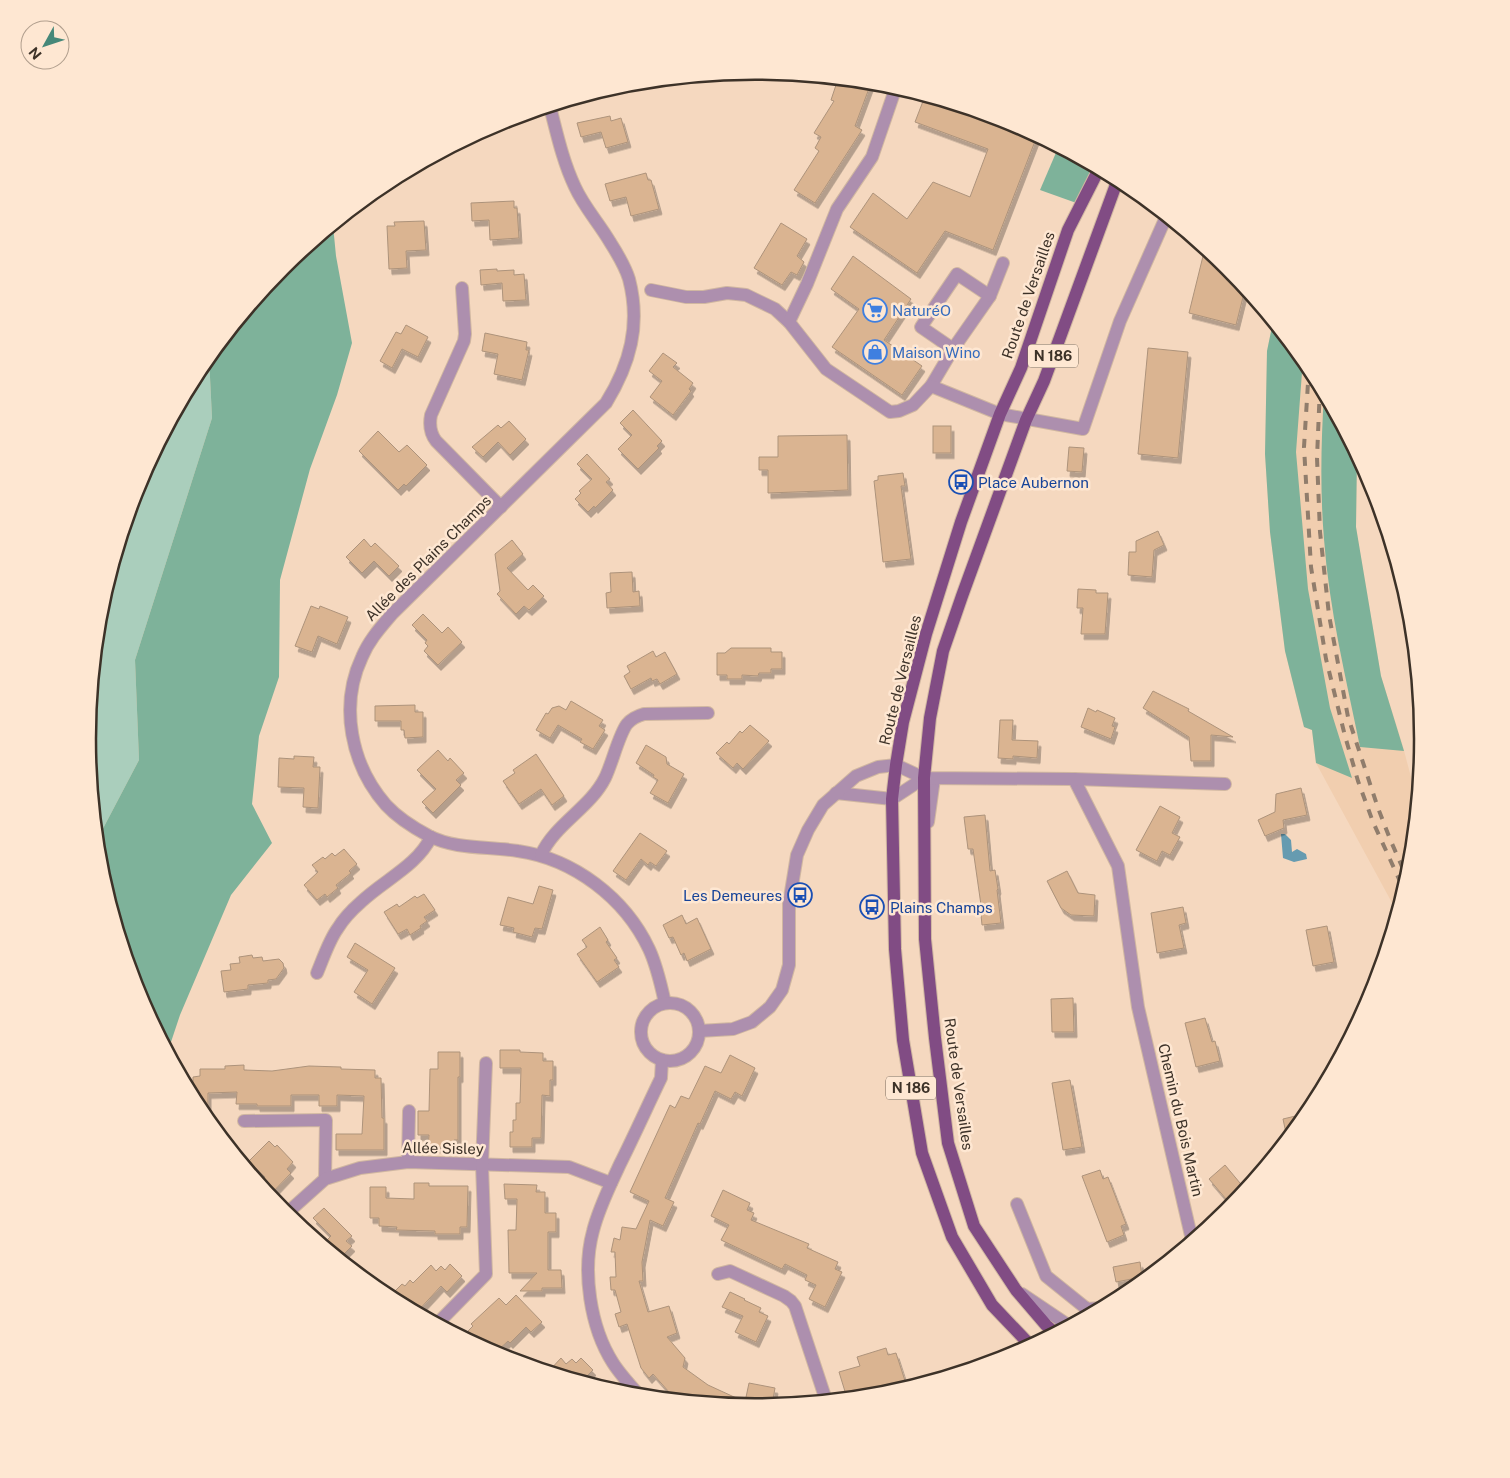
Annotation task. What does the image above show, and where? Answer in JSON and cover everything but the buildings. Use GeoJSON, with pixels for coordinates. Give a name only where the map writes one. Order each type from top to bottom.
{"type":"FeatureCollection","features":[{"type":"Feature","properties":{"kind":"main road","name":"Route de Versailles"},"geometry":{"type":"LineString","coordinates":[[1025,1340],[992,1305],[952,1237],[922,1153],[904,1040],[896,958],[892,798],[903,722],[926,634],[962,522],[1000,414],[1021,368],[1068,230],[1096,175]]}},
{"type":"Feature","properties":{"kind":"main road","name":"Route de Versailles"},"geometry":{"type":"LineString","coordinates":[[1050,1328],[1016,1290],[974,1226],[948,1143],[925,939],[924,844],[929,778],[930,718],[943,651],[962,596],[1026,420],[1044,381],[1115,187]]}},
{"type":"Feature","properties":{"kind":"street"},"geometry":{"type":"LineString","coordinates":[[789,322],[807,284],[837,209],[872,157],[893,95]]}},
{"type":"Feature","properties":{"kind":"street","name":"Allée des Plains Champs"},"geometry":{"type":"LineString","coordinates":[[551,112],[566,166],[575,188],[609,240],[629,279],[634,320],[631,347],[625,368],[606,403],[392,614],[375,634],[362,657],[353,682],[350,709],[352,735],[359,761],[371,785],[387,806],[408,823],[431,837],[469,847],[518,850],[541,855],[571,868],[596,883],[617,902],[635,924],[649,949],[659,975],[665,1003]]}},
{"type":"Feature","properties":{"kind":"street"},"geometry":{"type":"LineString","coordinates":[[931,386],[1000,414],[1083,429],[1120,321],[1164,222]]}},
{"type":"Feature","properties":{"kind":"street"},"geometry":{"type":"LineString","coordinates":[[651,290],[686,297],[704,298],[727,293],[746,295],[775,309],[789,322],[826,369],[890,412],[900,411],[912,405],[931,386],[953,349],[990,296],[1003,263]]}},
{"type":"Feature","properties":{"kind":"street"},"geometry":{"type":"LineString","coordinates":[[953,349],[920,327],[957,274],[990,296]]}},
{"type":"Feature","properties":{"kind":"street"},"geometry":{"type":"LineString","coordinates":[[462,288],[464,341],[431,415],[431,433],[436,441],[501,507]]}},
{"type":"Feature","properties":{"kind":"street"},"geometry":{"type":"LineString","coordinates":[[541,855],[556,834],[589,801],[605,778],[626,725],[634,717],[644,714],[708,713]]}},
{"type":"Feature","properties":{"kind":"street"},"geometry":{"type":"LineString","coordinates":[[699,1031],[733,1029],[752,1022],[770,1007],[782,990],[789,965],[789,904],[797,855],[808,830],[823,804],[856,776],[878,767],[896,765],[929,778],[1074,779],[1225,784]]}},
{"type":"Feature","properties":{"kind":"street"},"geometry":{"type":"LineString","coordinates":[[836,793],[892,798],[929,778]]}},
{"type":"Feature","properties":{"kind":"street","name":"Chemin du Bois Martin"},"geometry":{"type":"LineString","coordinates":[[1074,779],[1118,866],[1138,1007],[1191,1234]]}},
{"type":"Feature","properties":{"kind":"street"},"geometry":{"type":"LineString","coordinates":[[317,973],[337,929],[350,912],[381,884],[408,865],[427,845],[431,837]]}},
{"type":"Feature","properties":{"kind":"street"},"geometry":{"type":"LineString","coordinates":[[665,1003],[673,1003],[688,1009],[694,1015],[699,1031],[698,1040],[688,1055],[671,1061],[655,1057],[644,1046],[641,1025],[652,1008],[665,1003]]}},
{"type":"Feature","properties":{"kind":"street"},"geometry":{"type":"LineString","coordinates":[[622,1384],[600,1337],[592,1312],[588,1286],[588,1259],[592,1232],[600,1207],[661,1078],[662,1060]]}},
{"type":"Feature","properties":{"kind":"street"},"geometry":{"type":"LineString","coordinates":[[442,1319],[486,1274],[482,1165],[486,1063]]}},
{"type":"Feature","properties":{"kind":"street"},"geometry":{"type":"LineString","coordinates":[[408,1162],[409,1111]]}},
{"type":"Feature","properties":{"kind":"street"},"geometry":{"type":"LineString","coordinates":[[244,1121],[326,1120],[325,1179]]}},
{"type":"Feature","properties":{"kind":"street","name":"Allée Sisley"},"geometry":{"type":"LineString","coordinates":[[292,1208],[325,1179],[360,1168],[408,1162],[569,1167],[611,1183]]}},
{"type":"Feature","properties":{"kind":"street"},"geometry":{"type":"LineString","coordinates":[[1017,1204],[1046,1276],[1087,1308]]}},
{"type":"Feature","properties":{"kind":"street"},"geometry":{"type":"LineString","coordinates":[[718,1274],[730,1271],[791,1301],[795,1306],[824,1394]]}},
{"type":"Feature","properties":{"kind":"street","name":"Route de Versailles"},"geometry":{"type":"LineString","coordinates":[[1016,1290],[1063,1321]]}},
{"type":"Feature","properties":{"kind":"shaded area"},"geometry":{"type":"Polygon","coordinates":[[[1271,330],[1303,373],[1326,410],[1357,471],[1356,527],[1381,676],[1413,784],[1408,825],[1393,905],[1316,763],[1312,730],[1304,727],[1285,651],[1270,532],[1265,454],[1267,351],[1271,330]]]}},
{"type":"Feature","properties":{"kind":"green space"},"geometry":{"type":"Polygon","coordinates":[[[1056,153],[1093,173],[1082,205],[1040,190],[1056,153]]]}},
{"type":"Feature","properties":{"kind":"green space"},"geometry":{"type":"Polygon","coordinates":[[[334,233],[336,256],[352,343],[337,395],[310,469],[280,580],[279,677],[259,736],[252,804],[272,843],[231,895],[180,1015],[171,1043],[146,991],[131,951],[118,910],[103,829],[139,760],[135,660],[212,418],[210,369],[260,304],[289,273],[334,233]]]}},
{"type":"Feature","properties":{"kind":"green space"},"geometry":{"type":"Polygon","coordinates":[[[1271,330],[1302,372],[1296,452],[1308,589],[1330,708],[1352,778],[1316,763],[1312,730],[1304,727],[1285,651],[1270,532],[1265,454],[1267,351],[1271,330]]]}},
{"type":"Feature","properties":{"kind":"green space"},"geometry":{"type":"Polygon","coordinates":[[[210,369],[212,418],[135,660],[139,760],[103,829],[97,782],[97,696],[109,610],[118,568],[146,487],[184,409],[210,369]]]}},
{"type":"Feature","properties":{"kind":"green space"},"geometry":{"type":"Polygon","coordinates":[[[1324,406],[1357,471],[1356,527],[1381,676],[1404,751],[1360,747],[1339,643],[1326,565],[1321,485],[1324,406]]]}},
{"type":"Feature","properties":{"kind":"water"},"geometry":{"type":"Polygon","coordinates":[[[1281,834],[1285,834],[1291,840],[1292,852],[1297,849],[1306,854],[1307,859],[1294,862],[1283,858],[1281,834]]]}},
{"type":"Feature","properties":{"kind":"railway"},"geometry":{"type":"LineString","coordinates":[[1308,381],[1304,447],[1311,567],[1326,659],[1358,781],[1373,822],[1399,878]]}},
{"type":"Feature","properties":{"kind":"railway"},"geometry":{"type":"LineString","coordinates":[[1319,399],[1317,458],[1320,532],[1329,615],[1348,717],[1378,808],[1401,865]]}},
{"type":"Feature","properties":{"kind":"place","name":"NaturéO"},"geometry":{"type":"Point","coordinates":[875,310]}},
{"type":"Feature","properties":{"kind":"place","name":"Maison Wino"},"geometry":{"type":"Point","coordinates":[875,352]}},
{"type":"Feature","properties":{"kind":"place","name":"Place Aubernon"},"geometry":{"type":"Point","coordinates":[961,482]}},
{"type":"Feature","properties":{"kind":"place","name":"Les Demeures"},"geometry":{"type":"Point","coordinates":[800,895]}},
{"type":"Feature","properties":{"kind":"place","name":"Plains Champs"},"geometry":{"type":"Point","coordinates":[872,907]}}]}
